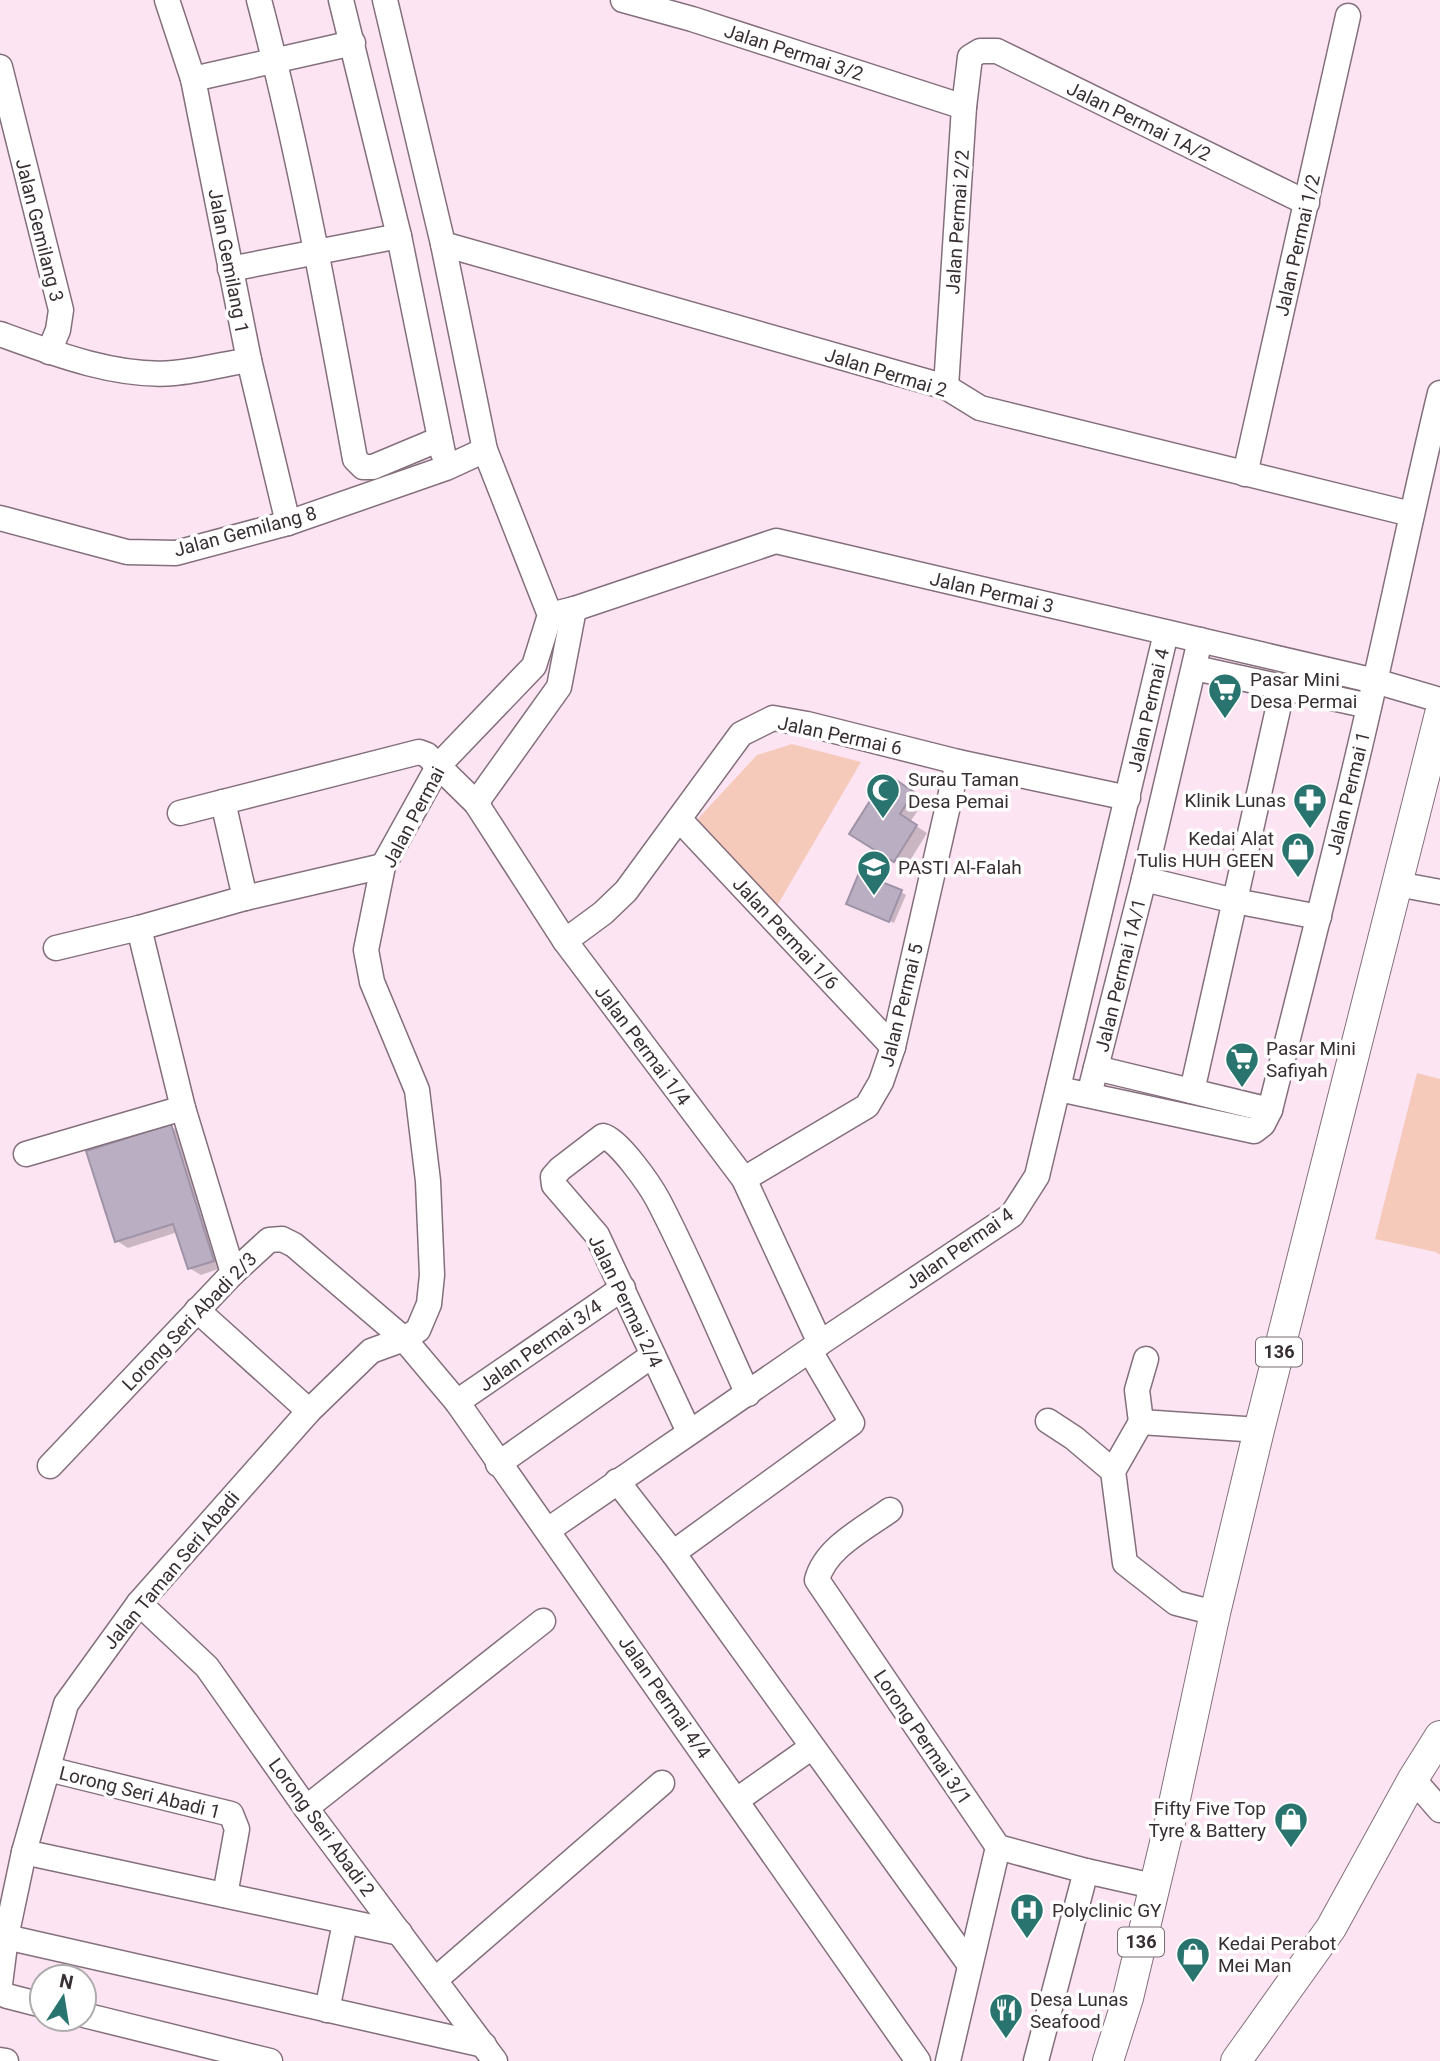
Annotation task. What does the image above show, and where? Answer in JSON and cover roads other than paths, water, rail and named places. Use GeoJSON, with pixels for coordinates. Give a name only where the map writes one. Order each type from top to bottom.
{"type":"FeatureCollection","features":[{"type":"Feature","properties":{"kind":"main road","name":"136"},"geometry":{"type":"LineString","coordinates":[[1108,2061],[1128,1998],[1170,1822],[1214,1614],[1259,1430],[1438,727]]}},
{"type":"Feature","properties":{"kind":"main road"},"geometry":{"type":"LineString","coordinates":[[1236,2061],[1331,1928],[1413,1779],[1440,1736]]}},
{"type":"Feature","properties":{"kind":"street","name":"Jalan Gemilang 1"},"geometry":{"type":"LineString","coordinates":[[167,0],[193,79],[248,360],[288,523]]}},
{"type":"Feature","properties":{"kind":"street"},"geometry":{"type":"LineString","coordinates":[[259,0],[317,251],[355,459],[363,467],[373,467],[440,439]]}},
{"type":"Feature","properties":{"kind":"street"},"geometry":{"type":"LineString","coordinates":[[341,0],[399,236],[446,468]]}},
{"type":"Feature","properties":{"kind":"street"},"geometry":{"type":"LineString","coordinates":[[385,0],[443,244],[485,450],[550,615]]}},
{"type":"Feature","properties":{"kind":"street","name":"Jalan Permai 3/2"},"geometry":{"type":"LineString","coordinates":[[623,0],[692,19],[964,107]]}},
{"type":"Feature","properties":{"kind":"street","name":"Jalan Permai 1/2"},"geometry":{"type":"LineString","coordinates":[[1245,474],[1348,16]]}},
{"type":"Feature","properties":{"kind":"street"},"geometry":{"type":"LineString","coordinates":[[193,79],[353,43]]}},
{"type":"Feature","properties":{"kind":"street","name":"Jalan Permai 1A/2"},"geometry":{"type":"LineString","coordinates":[[970,57],[980,51],[997,51],[1307,204]]}},
{"type":"Feature","properties":{"kind":"street","name":"Jalan Permai 2/2"},"geometry":{"type":"LineString","coordinates":[[946,387],[964,107],[970,57]]}},
{"type":"Feature","properties":{"kind":"street","name":"Jalan Gemilang 3"},"geometry":{"type":"LineString","coordinates":[[0,67],[8,136],[61,310],[58,330],[49,352]]}},
{"type":"Feature","properties":{"kind":"street"},"geometry":{"type":"LineString","coordinates":[[230,269],[399,236]]}},
{"type":"Feature","properties":{"kind":"street","name":"Jalan Permai 2"},"geometry":{"type":"LineString","coordinates":[[443,244],[946,387],[961,399],[980,408],[1411,514]]}},
{"type":"Feature","properties":{"kind":"street"},"geometry":{"type":"LineString","coordinates":[[0,334],[49,352],[116,370],[172,373],[248,360]]}},
{"type":"Feature","properties":{"kind":"street","name":"Jalan Permai 1"},"geometry":{"type":"LineString","coordinates":[[1270,1110],[1370,706],[1440,393]]}},
{"type":"Feature","properties":{"kind":"street","name":"Jalan Gemilang 8"},"geometry":{"type":"LineString","coordinates":[[0,519],[127,552],[176,553],[288,523],[446,468],[485,450]]}},
{"type":"Feature","properties":{"kind":"street","name":"Jalan Permai 3"},"geometry":{"type":"LineString","coordinates":[[550,615],[776,541],[1375,681],[1440,699]]}},
{"type":"Feature","properties":{"kind":"street"},"geometry":{"type":"LineString","coordinates":[[476,803],[559,687],[574,609]]}},
{"type":"Feature","properties":{"kind":"street","name":"Jalan Permai"},"geometry":{"type":"LineString","coordinates":[[404,1339],[418,1330],[429,1304],[432,1275],[428,1181],[417,1090],[372,982],[366,950],[383,866],[439,765],[534,666],[550,615]]}},
{"type":"Feature","properties":{"kind":"street","name":"Jalan Permai 4"},"geometry":{"type":"LineString","coordinates":[[548,1531],[617,1481],[1012,1215],[1037,1176],[1166,633]]}},
{"type":"Feature","properties":{"kind":"street","name":"Jalan Permai 1A/1"},"geometry":{"type":"LineString","coordinates":[[1200,640],[1096,1068],[1270,1110]]}},
{"type":"Feature","properties":{"kind":"street"},"geometry":{"type":"LineString","coordinates":[[1195,668],[1370,706]]}},
{"type":"Feature","properties":{"kind":"street"},"geometry":{"type":"LineString","coordinates":[[1192,1091],[1283,687]]}},
{"type":"Feature","properties":{"kind":"street","name":"Jalan Permai 6"},"geometry":{"type":"LineString","coordinates":[[565,941],[603,913],[626,891],[741,734],[773,718],[958,762],[1128,798]]}},
{"type":"Feature","properties":{"kind":"street"},"geometry":{"type":"LineString","coordinates":[[180,813],[419,752],[439,765]]}},
{"type":"Feature","properties":{"kind":"street","name":"Jalan Permai 5"},"geometry":{"type":"LineString","coordinates":[[744,1179],[867,1105],[881,1082],[893,1047],[958,762]]}},
{"type":"Feature","properties":{"kind":"street","name":"Jalan Permai 1/4"},"geometry":{"type":"LineString","coordinates":[[439,765],[476,803],[565,941],[744,1179],[815,1347],[852,1423],[673,1553]]}},
{"type":"Feature","properties":{"kind":"street"},"geometry":{"type":"LineString","coordinates":[[223,802],[245,898]]}},
{"type":"Feature","properties":{"kind":"street","name":"Jalan Permai 1/6"},"geometry":{"type":"LineString","coordinates":[[679,819],[893,1047]]}},
{"type":"Feature","properties":{"kind":"street"},"geometry":{"type":"LineString","coordinates":[[56,948],[245,898],[383,866]]}},
{"type":"Feature","properties":{"kind":"street"},"geometry":{"type":"LineString","coordinates":[[1144,879],[1235,901],[1319,916]]}},
{"type":"Feature","properties":{"kind":"street"},"geometry":{"type":"LineString","coordinates":[[1397,884],[1440,892]]}},
{"type":"Feature","properties":{"kind":"street"},"geometry":{"type":"LineString","coordinates":[[139,928],[183,1108],[233,1273]]}},
{"type":"Feature","properties":{"kind":"street"},"geometry":{"type":"LineString","coordinates":[[1089,1095],[1096,1068]]}},
{"type":"Feature","properties":{"kind":"street"},"geometry":{"type":"LineString","coordinates":[[1059,1089],[1254,1131],[1263,1124],[1270,1110]]}},
{"type":"Feature","properties":{"kind":"street"},"geometry":{"type":"LineString","coordinates":[[26,1154],[183,1108]]}},
{"type":"Feature","properties":{"kind":"street","name":"Jalan Permai 2/4"},"geometry":{"type":"LineString","coordinates":[[690,1432],[597,1235],[554,1185],[553,1177],[560,1169],[603,1136],[619,1146],[656,1197],[748,1394]]}},
{"type":"Feature","properties":{"kind":"street","name":"Lorong Seri Abadi 2/3"},"geometry":{"type":"LineString","coordinates":[[50,1466],[197,1310],[269,1240],[282,1240],[294,1245],[404,1339]]}},
{"type":"Feature","properties":{"kind":"street","name":"Jalan Permai 3/4"},"geometry":{"type":"LineString","coordinates":[[457,1402],[622,1288]]}},
{"type":"Feature","properties":{"kind":"street"},"geometry":{"type":"LineString","coordinates":[[197,1310],[309,1411]]}},
{"type":"Feature","properties":{"kind":"street","name":"Jalan Permai 4/4"},"geometry":{"type":"LineString","coordinates":[[404,1339],[457,1402],[918,2061]]}},
{"type":"Feature","properties":{"kind":"street","name":"Jalan Taman Seri Abadi"},"geometry":{"type":"LineString","coordinates":[[0,1984],[6,1937],[24,1852],[66,1704],[79,1683],[139,1603],[309,1411],[371,1351],[404,1339]]}},
{"type":"Feature","properties":{"kind":"street"},"geometry":{"type":"LineString","coordinates":[[499,1464],[653,1356]]}},
{"type":"Feature","properties":{"kind":"street"},"geometry":{"type":"LineString","coordinates":[[1146,1359],[1137,1390],[1140,1422],[1113,1471],[1125,1563],[1176,1603],[1214,1614]]}},
{"type":"Feature","properties":{"kind":"street"},"geometry":{"type":"LineString","coordinates":[[1048,1421],[1074,1438],[1113,1471]]}},
{"type":"Feature","properties":{"kind":"street"},"geometry":{"type":"LineString","coordinates":[[1140,1422],[1259,1430]]}},
{"type":"Feature","properties":{"kind":"street"},"geometry":{"type":"LineString","coordinates":[[617,1481],[673,1553],[970,1965]]}},
{"type":"Feature","properties":{"kind":"street","name":"Lorong Permai 3/1"},"geometry":{"type":"LineString","coordinates":[[890,1510],[831,1554],[821,1566],[817,1580],[998,1847]]}},
{"type":"Feature","properties":{"kind":"street","name":"Lorong Seri Abadi 2"},"geometry":{"type":"LineString","coordinates":[[139,1603],[206,1667],[306,1808],[489,2053]]}},
{"type":"Feature","properties":{"kind":"street"},"geometry":{"type":"LineString","coordinates":[[306,1808],[543,1621]]}},
{"type":"Feature","properties":{"kind":"street"},"geometry":{"type":"LineString","coordinates":[[737,1800],[812,1747]]}},
{"type":"Feature","properties":{"kind":"street","name":"Lorong Seri Abadi 1"},"geometry":{"type":"LineString","coordinates":[[48,1769],[231,1814],[237,1829],[225,1895]]}},
{"type":"Feature","properties":{"kind":"street"},"geometry":{"type":"LineString","coordinates":[[1413,1779],[1440,1810]]}},
{"type":"Feature","properties":{"kind":"street"},"geometry":{"type":"LineString","coordinates":[[435,1980],[662,1783]]}},
{"type":"Feature","properties":{"kind":"street"},"geometry":{"type":"LineString","coordinates":[[948,2061],[998,1847],[1153,1886]]}},
{"type":"Feature","properties":{"kind":"street"},"geometry":{"type":"LineString","coordinates":[[24,1852],[400,1933]]}},
{"type":"Feature","properties":{"kind":"street"},"geometry":{"type":"LineString","coordinates":[[1036,2061],[1086,1871]]}},
{"type":"Feature","properties":{"kind":"street"},"geometry":{"type":"LineString","coordinates":[[327,2010],[345,1923]]}},
{"type":"Feature","properties":{"kind":"street"},"geometry":{"type":"LineString","coordinates":[[6,1937],[327,2010],[489,2053]]}},
{"type":"Feature","properties":{"kind":"street"},"geometry":{"type":"LineString","coordinates":[[0,1990],[6,1996],[28,2002]]}},
{"type":"Feature","properties":{"kind":"street"},"geometry":{"type":"LineString","coordinates":[[98,2018],[270,2061]]}},
{"type":"Feature","properties":{"kind":"street"},"geometry":{"type":"LineString","coordinates":[[0,2060],[6,2061]]}},
{"type":"Feature","properties":{"kind":"place","name":"Pasar Mini Desa Permai"},"geometry":{"type":"Point","coordinates":[1225,720]}},
{"type":"Feature","properties":{"kind":"place","name":"Surau Taman Desa Pemai"},"geometry":{"type":"Point","coordinates":[883,820]}},
{"type":"Feature","properties":{"kind":"place","name":"Klinik Lunas"},"geometry":{"type":"Point","coordinates":[1310,830]}},
{"type":"Feature","properties":{"kind":"place","name":"Kedai Alat Tulis HUH GEEN"},"geometry":{"type":"Point","coordinates":[1298,879]}},
{"type":"Feature","properties":{"kind":"place","name":"PASTI Al-Falah"},"geometry":{"type":"Point","coordinates":[874,897]}},
{"type":"Feature","properties":{"kind":"place","name":"Pasar Mini Safiyah"},"geometry":{"type":"Point","coordinates":[1242,1089]}},
{"type":"Feature","properties":{"kind":"place","name":"Fifty Five Top Tyre & Battery"},"geometry":{"type":"Point","coordinates":[1291,1849]}},
{"type":"Feature","properties":{"kind":"place","name":"Polyclinic GY"},"geometry":{"type":"Point","coordinates":[1027,1940]}},
{"type":"Feature","properties":{"kind":"place","name":"Kedai Perabot Mei Man"},"geometry":{"type":"Point","coordinates":[1193,1984]}},
{"type":"Feature","properties":{"kind":"place","name":"Desa Lunas Seafood"},"geometry":{"type":"Point","coordinates":[1006,2040]}}]}
